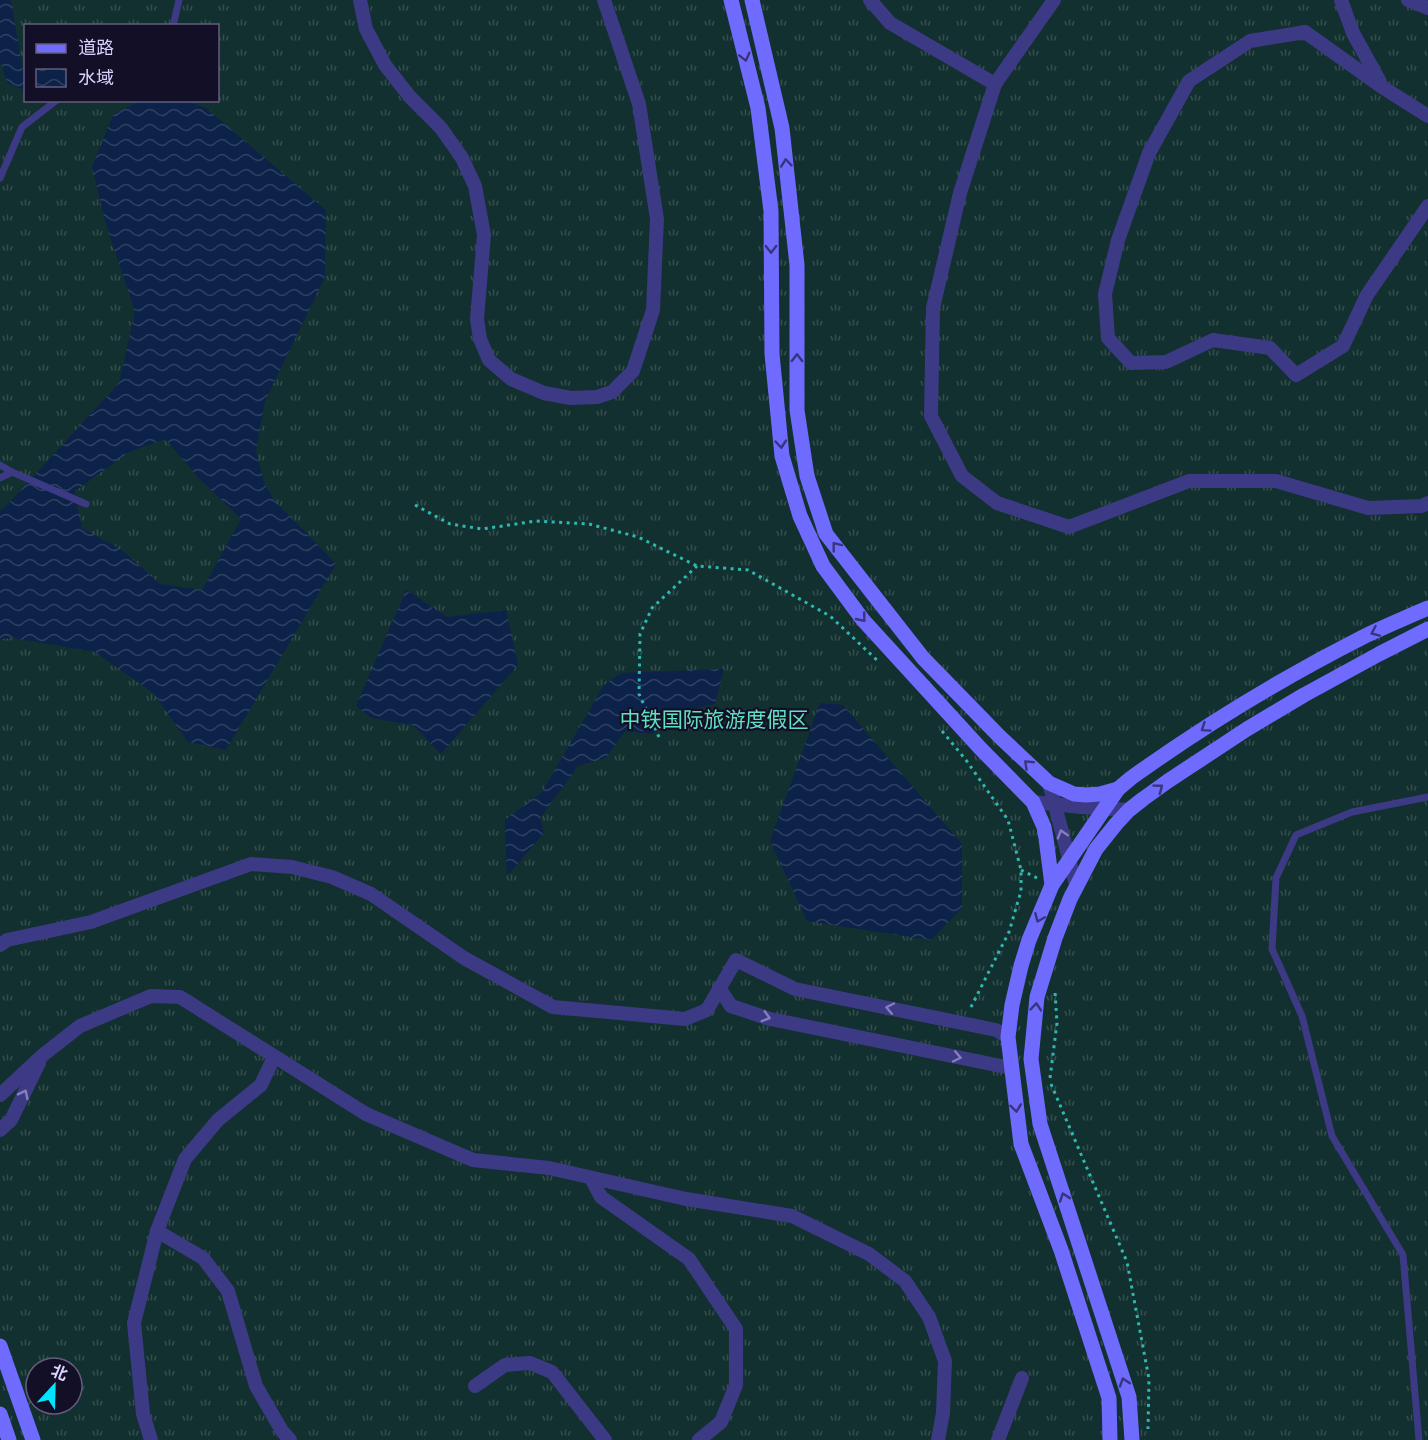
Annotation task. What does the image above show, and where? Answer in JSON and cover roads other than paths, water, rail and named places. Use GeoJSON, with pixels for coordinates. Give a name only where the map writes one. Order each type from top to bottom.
{"type":"FeatureCollection","features":[{"type":"Feature","properties":{"kind":"street"},"geometry":{"type":"LineString","coordinates":[[360,0],[366,29],[385,65],[410,97],[441,128],[462,158],[475,186],[484,235],[477,319],[480,339],[489,360],[511,379],[544,393],[572,398],[597,397],[612,392],[633,371],[653,310],[657,219],[639,104],[604,0]]}},
{"type":"Feature","properties":{"kind":"street"},"geometry":{"type":"LineString","coordinates":[[731,0],[758,108],[771,211],[772,354],[782,456],[800,516],[823,566],[863,620],[980,748],[1033,802],[1044,828],[1052,885]]}},
{"type":"Feature","properties":{"kind":"street"},"geometry":{"type":"LineString","coordinates":[[752,0],[782,128],[798,265],[797,411],[807,476],[826,534],[923,658],[1000,737],[1049,783],[1074,794],[1100,794],[1118,789]]}},
{"type":"Feature","properties":{"kind":"street"},"geometry":{"type":"LineString","coordinates":[[870,0],[891,23],[995,84]]}},
{"type":"Feature","properties":{"kind":"street"},"geometry":{"type":"LineString","coordinates":[[1054,0],[995,84],[960,193],[933,308],[931,416],[962,476],[997,503],[1070,528],[1189,481],[1276,481],[1368,508],[1422,506],[1428,503]]}},
{"type":"Feature","properties":{"kind":"street"},"geometry":{"type":"LineString","coordinates":[[1341,0],[1353,33],[1382,87]]}},
{"type":"Feature","properties":{"kind":"street"},"geometry":{"type":"LineString","coordinates":[[1408,0],[1428,8]]}},
{"type":"Feature","properties":{"kind":"street"},"geometry":{"type":"LineString","coordinates":[[1428,116],[1382,87],[1305,32],[1250,41],[1189,81],[1149,153],[1118,240],[1104,294],[1108,338],[1131,363],[1166,362],[1213,340],[1270,348],[1296,375],[1343,346],[1367,295],[1428,206]]}},
{"type":"Feature","properties":{"kind":"street"},"geometry":{"type":"LineString","coordinates":[[1110,1440],[1109,1398],[1061,1250],[1021,1144],[1008,1037],[1012,1005],[1029,940],[1052,885],[1118,789],[1224,715],[1366,636],[1428,608]]}},
{"type":"Feature","properties":{"kind":"street"},"geometry":{"type":"LineString","coordinates":[[1132,1440],[1129,1397],[1040,1124],[1031,1059],[1037,997],[1055,938],[1076,885],[1096,849],[1130,810],[1168,781],[1247,729],[1304,695],[1428,629]]}},
{"type":"Feature","properties":{"kind":"street"},"geometry":{"type":"LineString","coordinates":[[1049,783],[1076,885]]}},
{"type":"Feature","properties":{"kind":"street"},"geometry":{"type":"LineString","coordinates":[[1033,802],[1130,810]]}},
{"type":"Feature","properties":{"kind":"street"},"geometry":{"type":"LineString","coordinates":[[0,945],[7,940],[91,922],[250,864],[292,867],[332,877],[371,894],[464,958],[553,1007],[685,1019],[707,1010],[736,960],[795,989],[996,1030],[1008,1037]]}},
{"type":"Feature","properties":{"kind":"street"},"geometry":{"type":"LineString","coordinates":[[719,988],[731,1006],[770,1019],[1011,1068]]}},
{"type":"Feature","properties":{"kind":"street"},"geometry":{"type":"LineString","coordinates":[[0,1095],[43,1055],[80,1026],[151,996],[180,997],[366,1114],[473,1160],[549,1168],[686,1199],[792,1216],[869,1254],[905,1281],[929,1317],[945,1361],[943,1413],[938,1440]]}},
{"type":"Feature","properties":{"kind":"street"},"geometry":{"type":"LineString","coordinates":[[0,1130],[6,1115],[43,1055]]}},
{"type":"Feature","properties":{"kind":"street"},"geometry":{"type":"LineString","coordinates":[[151,1440],[143,1414],[134,1323],[157,1231],[185,1159],[218,1120],[261,1085],[274,1057]]}},
{"type":"Feature","properties":{"kind":"street"},"geometry":{"type":"LineString","coordinates":[[591,1178],[601,1197],[689,1259],[736,1329],[736,1385],[721,1422],[699,1440]]}},
{"type":"Feature","properties":{"kind":"street"},"geometry":{"type":"LineString","coordinates":[[157,1231],[203,1258],[228,1291],[256,1386],[282,1431],[290,1440]]}},
{"type":"Feature","properties":{"kind":"street"},"geometry":{"type":"LineString","coordinates":[[0,1346],[33,1440]]}},
{"type":"Feature","properties":{"kind":"street"},"geometry":{"type":"LineString","coordinates":[[475,1386],[505,1365],[530,1363],[552,1372],[605,1440]]}},
{"type":"Feature","properties":{"kind":"street"},"geometry":{"type":"LineString","coordinates":[[998,1440],[1022,1378]]}},
{"type":"Feature","properties":{"kind":"street"},"geometry":{"type":"LineString","coordinates":[[0,1414],[9,1440]]}},
{"type":"Feature","properties":{"kind":"lane"},"geometry":{"type":"LineString","coordinates":[[173,24],[179,0]]}},
{"type":"Feature","properties":{"kind":"lane"},"geometry":{"type":"LineString","coordinates":[[0,178],[22,127],[54,102]]}},
{"type":"Feature","properties":{"kind":"lane"},"geometry":{"type":"LineString","coordinates":[[0,465],[86,504]]}},
{"type":"Feature","properties":{"kind":"lane"},"geometry":{"type":"LineString","coordinates":[[0,477],[12,472]]}},
{"type":"Feature","properties":{"kind":"lane"},"geometry":{"type":"LineString","coordinates":[[1419,1440],[1403,1255],[1332,1136],[1302,1016],[1272,949],[1276,878],[1296,835],[1352,812],[1428,797]]}},
{"type":"Feature","properties":{"kind":"water"},"geometry":{"type":"Polygon","coordinates":[[[0,0],[11,0],[24,77],[24,90],[8,84],[0,62],[0,0]]]}},
{"type":"Feature","properties":{"kind":"water"},"geometry":{"type":"Polygon","coordinates":[[[137,102],[188,102],[206,108],[326,210],[325,277],[265,401],[256,450],[264,483],[274,500],[336,564],[226,750],[188,742],[153,693],[95,652],[13,638],[0,639],[0,511],[119,383],[135,312],[105,221],[92,167],[113,115],[137,102]],[[165,439],[129,452],[74,492],[82,528],[122,550],[160,584],[202,590],[241,519],[198,477],[165,439]]]}},
{"type":"Feature","properties":{"kind":"water"},"geometry":{"type":"Polygon","coordinates":[[[406,590],[447,617],[506,610],[518,665],[441,754],[413,725],[371,718],[356,706],[406,590]]]}},
{"type":"Feature","properties":{"kind":"water"},"geometry":{"type":"Polygon","coordinates":[[[724,669],[715,704],[670,714],[652,734],[625,731],[606,758],[578,766],[540,818],[544,833],[507,876],[505,820],[542,792],[604,685],[621,673],[724,669]]]}},
{"type":"Feature","properties":{"kind":"water"},"geometry":{"type":"Polygon","coordinates":[[[820,703],[843,705],[962,844],[962,908],[931,940],[807,921],[770,841],[820,703]]]}},
{"type":"Feature","properties":{"kind":"park label","name":"中铁国际旅游度假区"},"geometry":{"type":"Point","coordinates":[714,720]}}]}
